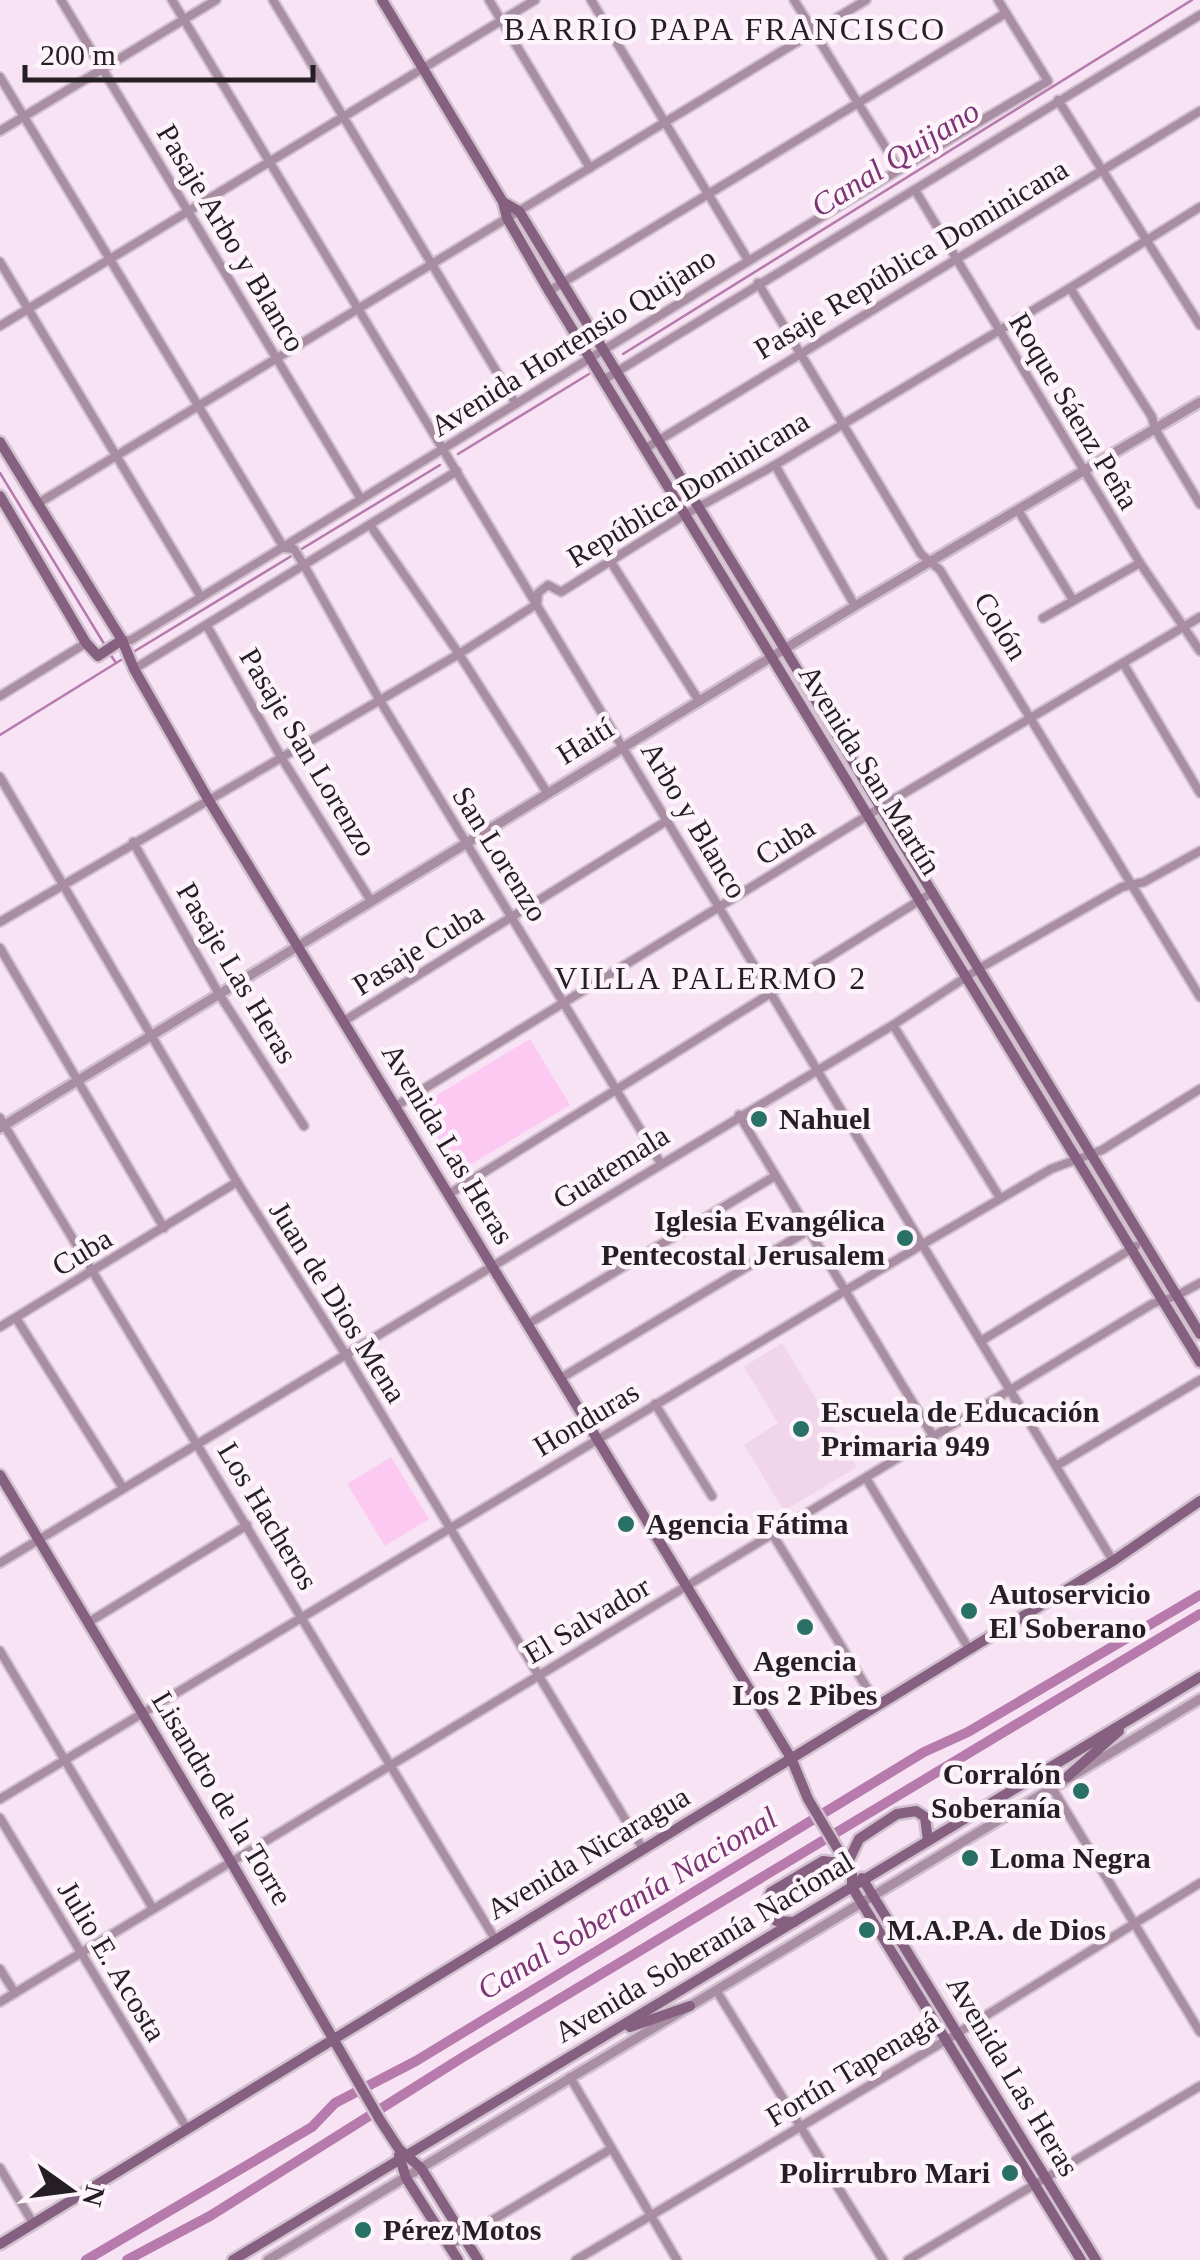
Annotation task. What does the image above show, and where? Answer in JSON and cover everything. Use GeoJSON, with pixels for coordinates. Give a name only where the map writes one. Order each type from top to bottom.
{"type":"FeatureCollection","features":[{"type":"Feature","properties":{"kind":"main road","name":"Avenida San Martín"},"geometry":{"type":"LineString","coordinates":[[382,0],[503,202],[507,218],[549,291],[1200,1362]]}},
{"type":"Feature","properties":{"kind":"main road","name":"Avenida San Martín"},"geometry":{"type":"LineString","coordinates":[[503,202],[519,211],[660,439],[1200,1334]]}},
{"type":"Feature","properties":{"kind":"main road","name":"Avenida Las Heras"},"geometry":{"type":"LineString","coordinates":[[0,442],[122,640],[134,669],[208,799],[791,1758],[808,1799],[849,1868],[860,1902],[952,2036]]}},
{"type":"Feature","properties":{"kind":"main road"},"geometry":{"type":"LineString","coordinates":[[1,501],[86,643],[98,656],[122,640]]}},
{"type":"Feature","properties":{"kind":"main road","name":"Lisandro de la Torre"},"geometry":{"type":"LineString","coordinates":[[0,1475],[334,2038],[402,2155],[406,2178],[458,2260]]}},
{"type":"Feature","properties":{"kind":"main road","name":"Avenida Nicaragua"},"geometry":{"type":"LineString","coordinates":[[0,2244],[1113,1562],[1200,1501]]}},
{"type":"Feature","properties":{"kind":"main road","name":"Avenida Soberanía Nacional"},"geometry":{"type":"LineString","coordinates":[[233,2260],[1200,1677]]}},
{"type":"Feature","properties":{"kind":"main road"},"geometry":{"type":"LineString","coordinates":[[1067,1776],[1142,1712]]}},
{"type":"Feature","properties":{"kind":"main road"},"geometry":{"type":"LineString","coordinates":[[849,1868],[859,1839],[907,1810],[925,1818],[928,1841]]}},
{"type":"Feature","properties":{"kind":"main road"},"geometry":{"type":"LineString","coordinates":[[794,1922],[776,1921],[770,1915],[767,1900],[771,1892],[822,1861],[849,1868],[865,1879]]}},
{"type":"Feature","properties":{"kind":"main road","name":"Avenida Las Heras"},"geometry":{"type":"LineString","coordinates":[[865,1879],[952,2036],[1041,2181],[1096,2260]]}},
{"type":"Feature","properties":{"kind":"main road"},"geometry":{"type":"LineString","coordinates":[[605,2036],[690,2006]]}},
{"type":"Feature","properties":{"kind":"main road","name":"Lisandro de la Torre"},"geometry":{"type":"LineString","coordinates":[[402,2155],[421,2168],[478,2260]]}},
{"type":"Feature","properties":{"kind":"main road","name":"Avenida Las Heras"},"geometry":{"type":"LineString","coordinates":[[1041,2181],[1081,2260]]}},
{"type":"Feature","properties":{"kind":"street","name":"Pasaje Arbo y Blanco"},"geometry":{"type":"LineString","coordinates":[[61,0],[362,500]]}},
{"type":"Feature","properties":{"kind":"street","name":"Arbo y Blanco"},"geometry":{"type":"LineString","coordinates":[[172,0],[1113,1562]]}},
{"type":"Feature","properties":{"kind":"street"},"geometry":{"type":"LineString","coordinates":[[0,131],[216,0]]}},
{"type":"Feature","properties":{"kind":"street"},"geometry":{"type":"LineString","coordinates":[[273,0],[516,404]]}},
{"type":"Feature","properties":{"kind":"street"},"geometry":{"type":"LineString","coordinates":[[489,0],[590,168]]}},
{"type":"Feature","properties":{"kind":"street"},"geometry":{"type":"LineString","coordinates":[[0,326],[535,0]]}},
{"type":"Feature","properties":{"kind":"street"},"geometry":{"type":"LineString","coordinates":[[592,0],[748,260]]}},
{"type":"Feature","properties":{"kind":"street"},"geometry":{"type":"LineString","coordinates":[[794,0],[899,169]]}},
{"type":"Feature","properties":{"kind":"street"},"geometry":{"type":"LineString","coordinates":[[37,504],[866,0]]}},
{"type":"Feature","properties":{"kind":"street"},"geometry":{"type":"LineString","coordinates":[[549,291],[1006,13],[998,0]]}},
{"type":"Feature","properties":{"kind":"street","name":"Avenida Hortensio Quijano"},"geometry":{"type":"LineString","coordinates":[[122,640],[131,640],[289,549],[748,260],[1048,82],[1006,13]]}},
{"type":"Feature","properties":{"kind":"street","name":"Avenida Hortensio Quijano"},"geometry":{"type":"LineString","coordinates":[[605,379],[1200,15]]}},
{"type":"Feature","properties":{"kind":"street"},"geometry":{"type":"LineString","coordinates":[[0,77],[289,549]]}},
{"type":"Feature","properties":{"kind":"street"},"geometry":{"type":"LineString","coordinates":[[1058,100],[1200,325]]}},
{"type":"Feature","properties":{"kind":"street","name":"Pasaje República Dominicana"},"geometry":{"type":"LineString","coordinates":[[646,448],[1200,111]]}},
{"type":"Feature","properties":{"kind":"street","name":"Roque Sáenz Peña"},"geometry":{"type":"LineString","coordinates":[[915,190],[1140,563],[1200,652]]}},
{"type":"Feature","properties":{"kind":"street","name":"República Dominicana"},"geometry":{"type":"LineString","coordinates":[[0,922],[458,654],[537,604],[538,592],[548,585],[561,592],[1200,206]]}},
{"type":"Feature","properties":{"kind":"street"},"geometry":{"type":"LineString","coordinates":[[0,262],[202,597]]}},
{"type":"Feature","properties":{"kind":"street","name":"Colón"},"geometry":{"type":"LineString","coordinates":[[758,283],[920,554],[940,570],[1200,997]]}},
{"type":"Feature","properties":{"kind":"street"},"geometry":{"type":"LineString","coordinates":[[1070,288],[1152,417],[1155,429],[1200,504]]}},
{"type":"Feature","properties":{"kind":"street"},"geometry":{"type":"LineString","coordinates":[[1190,309],[1200,304]]}},
{"type":"Feature","properties":{"kind":"street","name":"Haití"},"geometry":{"type":"LineString","coordinates":[[1,1124],[855,606],[1200,402]]}},
{"type":"Feature","properties":{"kind":"street"},"geometry":{"type":"LineString","coordinates":[[775,466],[855,606]]}},
{"type":"Feature","properties":{"kind":"street","name":"Avenida Hortensio Quijano"},"geometry":{"type":"LineString","coordinates":[[134,669],[458,470]]}},
{"type":"Feature","properties":{"kind":"street"},"geometry":{"type":"LineString","coordinates":[[1018,510],[1073,600]]}},
{"type":"Feature","properties":{"kind":"street"},"geometry":{"type":"LineString","coordinates":[[370,526],[548,794]]}},
{"type":"Feature","properties":{"kind":"street","name":"San Lorenzo"},"geometry":{"type":"LineString","coordinates":[[289,549],[303,564],[378,698],[660,1162]]}},
{"type":"Feature","properties":{"kind":"street"},"geometry":{"type":"LineString","coordinates":[[611,562],[699,701]]}},
{"type":"Feature","properties":{"kind":"street"},"geometry":{"type":"LineString","coordinates":[[1042,618],[1140,563]]}},
{"type":"Feature","properties":{"kind":"street","name":"Cuba"},"geometry":{"type":"LineString","coordinates":[[396,1106],[1200,617]]}},
{"type":"Feature","properties":{"kind":"street","name":"Pasaje San Lorenzo"},"geometry":{"type":"LineString","coordinates":[[207,626],[281,757],[371,901]]}},
{"type":"Feature","properties":{"kind":"street"},"geometry":{"type":"LineString","coordinates":[[0,696],[86,643]]}},
{"type":"Feature","properties":{"kind":"street"},"geometry":{"type":"LineString","coordinates":[[1123,663],[1200,793]]}},
{"type":"Feature","properties":{"kind":"street","name":"Juan de Dios Mena"},"geometry":{"type":"LineString","coordinates":[[0,777],[238,1182],[643,1849]]}},
{"type":"Feature","properties":{"kind":"street","name":"Pasaje Cuba"},"geometry":{"type":"LineString","coordinates":[[344,1020],[668,820]]}},
{"type":"Feature","properties":{"kind":"street","name":"Pasaje Las Heras"},"geometry":{"type":"LineString","coordinates":[[134,842],[219,994],[304,1126]]}},
{"type":"Feature","properties":{"kind":"street","name":"Guatemala"},"geometry":{"type":"LineString","coordinates":[[0,1563],[892,1025],[980,968],[1131,884],[1144,882],[1200,852]]}},
{"type":"Feature","properties":{"kind":"street"},"geometry":{"type":"LineString","coordinates":[[449,1194],[933,892]]}},
{"type":"Feature","properties":{"kind":"street"},"geometry":{"type":"LineString","coordinates":[[0,948],[164,1228]]}},
{"type":"Feature","properties":{"kind":"street"},"geometry":{"type":"LineString","coordinates":[[892,1025],[1000,1198]]}},
{"type":"Feature","properties":{"kind":"street","name":"Honduras"},"geometry":{"type":"LineString","coordinates":[[0,1798],[922,1244],[1075,1158],[1094,1154],[1200,1089]]}},
{"type":"Feature","properties":{"kind":"street"},"geometry":{"type":"LineString","coordinates":[[739,1115],[933,1436]]}},
{"type":"Feature","properties":{"kind":"street","name":"Los Hacheros"},"geometry":{"type":"LineString","coordinates":[[1,1124],[198,1443],[495,1939]]}},
{"type":"Feature","properties":{"kind":"street"},"geometry":{"type":"LineString","coordinates":[[528,1324],[774,1176]]}},
{"type":"Feature","properties":{"kind":"street","name":"Cuba"},"geometry":{"type":"LineString","coordinates":[[0,1327],[238,1182]]}},
{"type":"Feature","properties":{"kind":"street"},"geometry":{"type":"LineString","coordinates":[[560,1378],[806,1231]]}},
{"type":"Feature","properties":{"kind":"street"},"geometry":{"type":"LineString","coordinates":[[981,1342],[1144,1241]]}},
{"type":"Feature","properties":{"kind":"street","name":"El Salvador"},"geometry":{"type":"LineString","coordinates":[[0,2002],[1161,1298],[1176,1296],[1200,1283]]}},
{"type":"Feature","properties":{"kind":"street"},"geometry":{"type":"LineString","coordinates":[[16,1318],[124,1488]]}},
{"type":"Feature","properties":{"kind":"street"},"geometry":{"type":"LineString","coordinates":[[1056,1466],[1200,1380]]}},
{"type":"Feature","properties":{"kind":"street"},"geometry":{"type":"LineString","coordinates":[[656,1404],[712,1496]]}},
{"type":"Feature","properties":{"kind":"street"},"geometry":{"type":"LineString","coordinates":[[866,1478],[969,1650]]}},
{"type":"Feature","properties":{"kind":"street"},"geometry":{"type":"LineString","coordinates":[[89,1622],[248,1526]]}},
{"type":"Feature","properties":{"kind":"street"},"geometry":{"type":"LineString","coordinates":[[773,1535],[878,1706]]}},
{"type":"Feature","properties":{"kind":"street"},"geometry":{"type":"LineString","coordinates":[[0,1651],[152,1907]]}},
{"type":"Feature","properties":{"kind":"street","name":"Avenida Soberanía Nacional"},"geometry":{"type":"LineString","coordinates":[[268,2260],[1200,1699]]}},
{"type":"Feature","properties":{"kind":"street"},"geometry":{"type":"LineString","coordinates":[[1051,1786],[1200,2032]]}},
{"type":"Feature","properties":{"kind":"street","name":"Julio E. Acosta"},"geometry":{"type":"LineString","coordinates":[[0,1818],[186,2127]]}},
{"type":"Feature","properties":{"kind":"street","name":"Fortín Tapenagá"},"geometry":{"type":"LineString","coordinates":[[576,2260],[1200,1883]]}},
{"type":"Feature","properties":{"kind":"street"},"geometry":{"type":"LineString","coordinates":[[0,1970],[14,1993]]}},
{"type":"Feature","properties":{"kind":"street"},"geometry":{"type":"LineString","coordinates":[[716,1990],[883,2260]]}},
{"type":"Feature","properties":{"kind":"street"},"geometry":{"type":"LineString","coordinates":[[570,2077],[678,2260]]}},
{"type":"Feature","properties":{"kind":"street"},"geometry":{"type":"LineString","coordinates":[[908,2260],[1200,2086]]}},
{"type":"Feature","properties":{"kind":"street"},"geometry":{"type":"LineString","coordinates":[[449,2246],[611,2149]]}},
{"type":"Feature","properties":{"kind":"street"},"geometry":{"type":"LineString","coordinates":[[0,2168],[33,2223]]}},
{"type":"Feature","properties":{"kind":"shaded area"},"geometry":{"type":"Polygon","coordinates":[[[787,667],[791,668],[870,803],[785,672],[787,667]]]}},
{"type":"Feature","properties":{"kind":"shaded area"},"geometry":{"type":"Polygon","coordinates":[[[982,986],[1071,1129],[1069,1133],[980,990],[982,986]]]}},
{"type":"Feature","properties":{"kind":"shaded area"},"geometry":{"type":"Polygon","coordinates":[[[530,1039],[570,1105],[458,1172],[419,1106],[530,1039]]]}},
{"type":"Feature","properties":{"kind":"shaded area","name":"Escuela de Educación Primaria 949"},"geometry":{"type":"Polygon","coordinates":[[[782,1343],[857,1467],[784,1511],[744,1445],[778,1423],[744,1367],[782,1343]]]}},
{"type":"Feature","properties":{"kind":"shaded area"},"geometry":{"type":"Polygon","coordinates":[[[391,1457],[429,1519],[385,1546],[347,1484],[391,1457]]]}},
{"type":"Feature","properties":{"kind":"waterway","name":"Canal Quijano"},"geometry":{"type":"LineString","coordinates":[[623,354],[1192,0]]}},
{"type":"Feature","properties":{"kind":"waterway","name":"Canal Quijano"},"geometry":{"type":"LineString","coordinates":[[458,454],[589,374]]}},
{"type":"Feature","properties":{"kind":"waterway","name":"Canal Quijano"},"geometry":{"type":"LineString","coordinates":[[300,550],[440,465]]}},
{"type":"Feature","properties":{"kind":"waterway"},"geometry":{"type":"LineString","coordinates":[[0,473],[106,647]]}},
{"type":"Feature","properties":{"kind":"waterway","name":"Canal Quijano"},"geometry":{"type":"LineString","coordinates":[[135,651],[293,555]]}},
{"type":"Feature","properties":{"kind":"waterway"},"geometry":{"type":"LineString","coordinates":[[110,654],[116,663]]}},
{"type":"Feature","properties":{"kind":"waterway","name":"Canal Quijano"},"geometry":{"type":"LineString","coordinates":[[0,735],[121,660]]}},
{"type":"Feature","properties":{"kind":"waterway","name":"Canal Soberanía Nacional"},"geometry":{"type":"LineString","coordinates":[[86,2260],[312,2127],[335,2103],[416,2061],[924,1752],[968,1732],[1200,1595]]}},
{"type":"Feature","properties":{"kind":"waterway"},"geometry":{"type":"LineString","coordinates":[[127,2260],[210,2216],[463,2057],[1200,1614]]}},
{"type":"Feature","properties":{"kind":"place","name":"Nahuel"},"geometry":{"type":"Point","coordinates":[759,1119]}},
{"type":"Feature","properties":{"kind":"place","name":"Iglesia Evangélica Pentecostal Jerusalem"},"geometry":{"type":"Point","coordinates":[905,1238]}},
{"type":"Feature","properties":{"kind":"place","name":"Escuela de Educación Primaria 949"},"geometry":{"type":"Point","coordinates":[801,1429]}},
{"type":"Feature","properties":{"kind":"place","name":"Agencia Fátima"},"geometry":{"type":"Point","coordinates":[626,1524]}},
{"type":"Feature","properties":{"kind":"place","name":"Autoservicio El Soberano"},"geometry":{"type":"Point","coordinates":[969,1611]}},
{"type":"Feature","properties":{"kind":"place","name":"Agencia Los 2 Pibes"},"geometry":{"type":"Point","coordinates":[805,1627]}},
{"type":"Feature","properties":{"kind":"place","name":"Corralón Soberanía"},"geometry":{"type":"Point","coordinates":[1081,1791]}},
{"type":"Feature","properties":{"kind":"place","name":"Loma Negra"},"geometry":{"type":"Point","coordinates":[970,1858]}},
{"type":"Feature","properties":{"kind":"place","name":"M.A.P.A. de Dios"},"geometry":{"type":"Point","coordinates":[867,1930]}},
{"type":"Feature","properties":{"kind":"place","name":"Polirrubro Mari"},"geometry":{"type":"Point","coordinates":[1010,2173]}},
{"type":"Feature","properties":{"kind":"place","name":"Pérez Motos"},"geometry":{"type":"Point","coordinates":[363,2230]}},
{"type":"Feature","properties":{"kind":"district","name":"BARRIO PAPA FRANCISCO"},"geometry":{"type":"Point","coordinates":[725,29]}},
{"type":"Feature","properties":{"kind":"district","name":"VILLA PALERMO 2"},"geometry":{"type":"Point","coordinates":[711,978]}}]}
